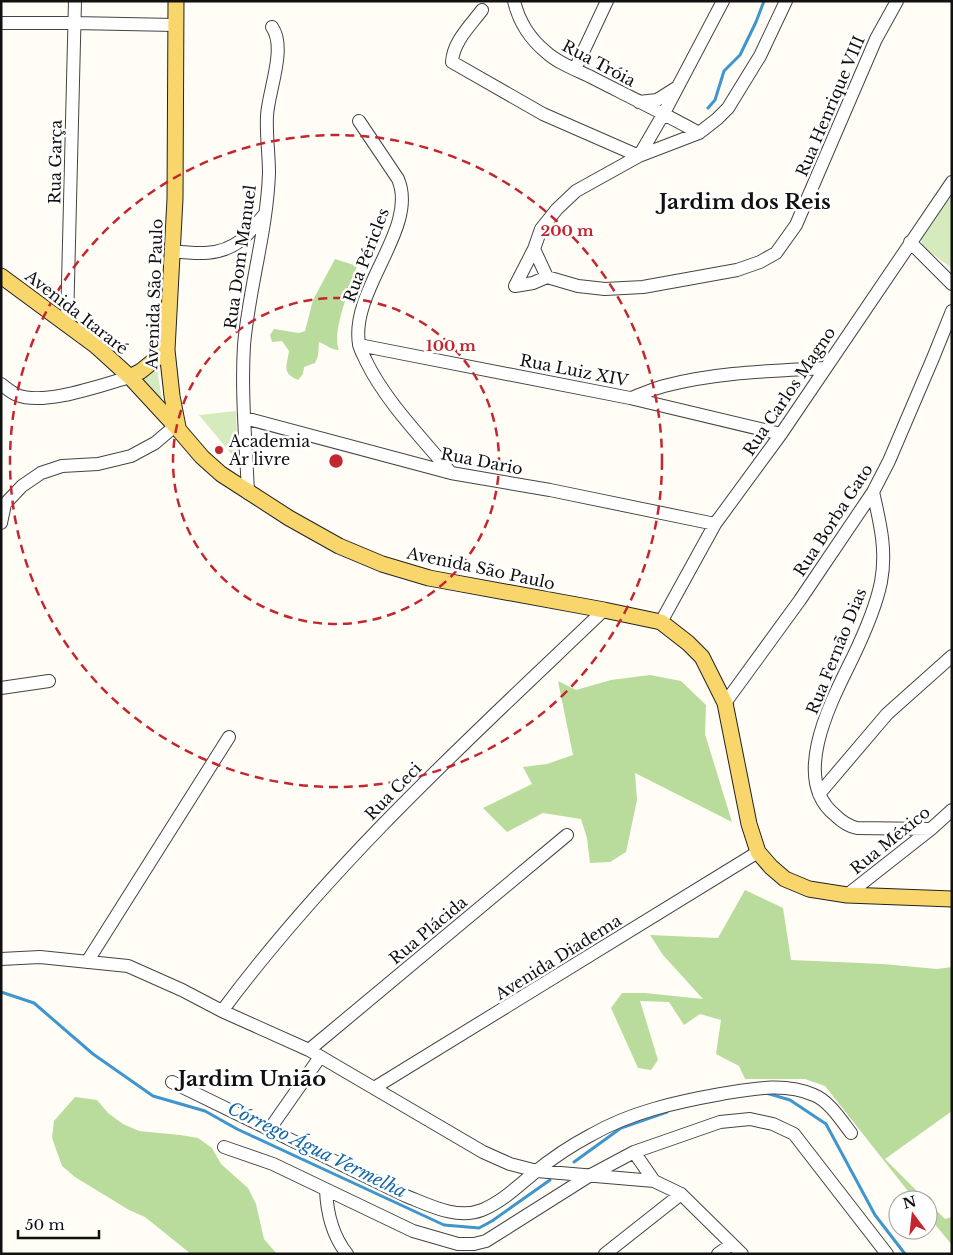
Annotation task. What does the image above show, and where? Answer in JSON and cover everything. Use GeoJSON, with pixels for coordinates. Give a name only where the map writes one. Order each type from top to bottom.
{"type":"FeatureCollection","features":[{"type":"Feature","properties":{"kind":"main road","name":"Avenida São Paulo"},"geometry":{"type":"LineString","coordinates":[[176,1],[173,251],[167,350],[177,427],[202,457],[221,474],[288,518],[331,541],[382,564],[429,578],[661,622],[688,643],[702,657],[713,677],[724,703],[749,824],[758,852],[771,867],[785,879],[809,889],[847,895],[952,899]]}},
{"type":"Feature","properties":{"kind":"main road","name":"Avenida Itararé"},"geometry":{"type":"LineString","coordinates":[[1,276],[96,346],[130,377],[177,427]]}},
{"type":"Feature","properties":{"kind":"main road"},"geometry":{"type":"LineString","coordinates":[[130,377],[167,350]]}},
{"type":"Feature","properties":{"kind":"street","name":"Rua Garça"},"geometry":{"type":"LineString","coordinates":[[67,323],[75,1]]}},
{"type":"Feature","properties":{"kind":"street","name":"Rua Tróia"},"geometry":{"type":"LineString","coordinates":[[514,1],[518,18],[525,30],[555,60],[664,113],[699,133]]}},
{"type":"Feature","properties":{"kind":"street"},"geometry":{"type":"LineString","coordinates":[[575,69],[607,1]]}},
{"type":"Feature","properties":{"kind":"street"},"geometry":{"type":"LineString","coordinates":[[639,156],[723,1]]}},
{"type":"Feature","properties":{"kind":"street"},"geometry":{"type":"LineString","coordinates":[[534,249],[547,277],[515,286],[534,249],[541,229],[557,209],[576,191],[639,156],[699,133],[728,108],[760,56],[786,1]]}},
{"type":"Feature","properties":{"kind":"street","name":"Rua Henrique VIII"},"geometry":{"type":"LineString","coordinates":[[547,277],[578,286],[605,289],[643,287],[737,270],[760,262],[776,253],[796,225],[876,38],[896,1]]}},
{"type":"Feature","properties":{"kind":"street"},"geometry":{"type":"LineString","coordinates":[[482,10],[456,44],[452,62],[543,114],[639,156]]}},
{"type":"Feature","properties":{"kind":"street"},"geometry":{"type":"LineString","coordinates":[[1,23],[175,25]]}},
{"type":"Feature","properties":{"kind":"street","name":"Rua Dom Manuel"},"geometry":{"type":"LineString","coordinates":[[248,493],[243,371],[244,344],[269,173],[267,113],[277,56],[276,35],[272,28]]}},
{"type":"Feature","properties":{"kind":"street","name":"Rua Tróia"},"geometry":{"type":"LineString","coordinates":[[639,102],[657,100],[678,87]]}},
{"type":"Feature","properties":{"kind":"street","name":"Rua Péricles"},"geometry":{"type":"LineString","coordinates":[[359,121],[398,178],[402,188],[403,202],[399,220],[373,280],[360,316],[358,325],[359,345],[381,387],[451,473]]}},
{"type":"Feature","properties":{"kind":"street","name":"Rua Carlos Magno"},"geometry":{"type":"LineString","coordinates":[[661,622],[715,524],[781,434],[952,182]]}},
{"type":"Feature","properties":{"kind":"street"},"geometry":{"type":"LineString","coordinates":[[173,251],[211,254],[224,250],[241,241],[264,215]]}},
{"type":"Feature","properties":{"kind":"street"},"geometry":{"type":"LineString","coordinates":[[910,242],[952,284]]}},
{"type":"Feature","properties":{"kind":"street","name":"Rua Borba Gato"},"geometry":{"type":"LineString","coordinates":[[724,703],[800,600],[873,492],[934,358],[952,311]]}},
{"type":"Feature","properties":{"kind":"street","name":"Rua Luiz XIV"},"geometry":{"type":"LineString","coordinates":[[359,345],[630,398],[781,434]]}},
{"type":"Feature","properties":{"kind":"street"},"geometry":{"type":"LineString","coordinates":[[630,398],[664,386],[704,378],[755,372],[825,368]]}},
{"type":"Feature","properties":{"kind":"street"},"geometry":{"type":"LineString","coordinates":[[1,384],[17,395],[42,399],[73,393],[130,377]]}},
{"type":"Feature","properties":{"kind":"street","name":"Rua Dario"},"geometry":{"type":"LineString","coordinates":[[245,418],[451,473],[550,490],[715,524]]}},
{"type":"Feature","properties":{"kind":"street"},"geometry":{"type":"LineString","coordinates":[[1,523],[5,504],[22,486],[41,473],[62,466],[98,464],[131,456],[156,443],[177,427]]}},
{"type":"Feature","properties":{"kind":"street","name":"Rua Fernão Dias"},"geometry":{"type":"LineString","coordinates":[[818,794],[815,779],[815,760],[824,721],[832,698],[870,616],[880,583],[884,556],[880,522],[873,492]]}},
{"type":"Feature","properties":{"kind":"street","name":"Rua Ceci"},"geometry":{"type":"LineString","coordinates":[[222,1011],[246,978],[330,882],[416,790],[604,610]]}},
{"type":"Feature","properties":{"kind":"street"},"geometry":{"type":"LineString","coordinates":[[931,829],[852,827],[846,825],[829,811],[818,794],[887,714],[952,656]]}},
{"type":"Feature","properties":{"kind":"street"},"geometry":{"type":"LineString","coordinates":[[1,688],[49,681]]}},
{"type":"Feature","properties":{"kind":"street"},"geometry":{"type":"LineString","coordinates":[[87,962],[229,737]]}},
{"type":"Feature","properties":{"kind":"street","name":"Rua México"},"geometry":{"type":"LineString","coordinates":[[847,895],[931,829],[952,810]]}},
{"type":"Feature","properties":{"kind":"street","name":"Rua Plácida"},"geometry":{"type":"LineString","coordinates":[[269,1130],[315,1053],[567,835]]}},
{"type":"Feature","properties":{"kind":"street","name":"Avenida Diadema"},"geometry":{"type":"LineString","coordinates":[[374,1088],[758,852]]}},
{"type":"Feature","properties":{"kind":"street"},"geometry":{"type":"LineString","coordinates":[[1,959],[40,957],[128,966],[315,1053],[483,1152],[510,1164],[537,1171],[654,1181],[681,1194],[742,1254]]}},
{"type":"Feature","properties":{"kind":"street"},"geometry":{"type":"LineString","coordinates":[[172,1082],[406,1196],[442,1210],[464,1214],[482,1210],[503,1198],[537,1171],[591,1134],[631,1116],[680,1101],[762,1087],[796,1088],[816,1095],[832,1109],[850,1133]]}},
{"type":"Feature","properties":{"kind":"street"},"geometry":{"type":"LineString","coordinates":[[224,1147],[273,1164],[412,1231],[458,1244],[474,1244],[486,1241],[589,1176],[634,1152],[720,1122],[750,1119],[773,1124],[794,1134],[886,1254]]}},
{"type":"Feature","properties":{"kind":"street"},"geometry":{"type":"LineString","coordinates":[[634,1152],[654,1181]]}},
{"type":"Feature","properties":{"kind":"street"},"geometry":{"type":"LineString","coordinates":[[326,1190],[330,1224],[340,1245],[347,1254]]}},
{"type":"Feature","properties":{"kind":"street"},"geometry":{"type":"LineString","coordinates":[[605,1254],[681,1194]]}},
{"type":"Feature","properties":{"kind":"street"},"geometry":{"type":"LineString","coordinates":[[718,1254],[732,1244]]}},
{"type":"Feature","properties":{"kind":"green space"},"geometry":{"type":"Polygon","coordinates":[[[950,198],[952,199],[952,268],[924,248],[920,237],[933,215],[950,198]]]}},
{"type":"Feature","properties":{"kind":"green space"},"geometry":{"type":"Polygon","coordinates":[[[335,259],[357,266],[340,321],[337,342],[339,350],[319,342],[318,356],[315,363],[304,367],[303,374],[298,380],[287,372],[286,365],[289,351],[282,341],[272,342],[270,335],[274,329],[299,333],[305,331],[313,300],[335,259]]]}},
{"type":"Feature","properties":{"kind":"green space"},"geometry":{"type":"Polygon","coordinates":[[[156,363],[162,400],[138,380],[156,363]]]}},
{"type":"Feature","properties":{"kind":"green space"},"geometry":{"type":"Polygon","coordinates":[[[236,411],[238,462],[199,415],[236,411]]]}},
{"type":"Feature","properties":{"kind":"green space"},"geometry":{"type":"Polygon","coordinates":[[[650,675],[681,681],[706,705],[705,734],[732,822],[635,773],[637,800],[626,852],[610,862],[590,863],[587,838],[581,819],[543,813],[507,832],[483,808],[532,784],[523,767],[547,764],[573,755],[558,681],[576,690],[611,680],[650,675]]]}},
{"type":"Feature","properties":{"kind":"green space"},"geometry":{"type":"Polygon","coordinates":[[[745,890],[783,908],[791,960],[883,964],[937,969],[952,967],[952,1111],[885,1159],[916,1190],[907,1190],[825,1086],[805,1079],[745,1079],[739,1066],[716,1054],[721,1020],[700,1014],[684,1025],[669,1002],[640,1001],[658,1060],[651,1070],[638,1068],[611,1008],[622,993],[645,993],[703,999],[663,955],[650,935],[718,938],[745,890]]]}},
{"type":"Feature","properties":{"kind":"green space"},"geometry":{"type":"Polygon","coordinates":[[[75,1097],[97,1100],[108,1113],[123,1124],[139,1131],[198,1138],[212,1148],[221,1164],[248,1188],[256,1204],[264,1239],[277,1254],[191,1254],[145,1217],[129,1210],[75,1177],[62,1166],[52,1138],[54,1121],[75,1097]]]}},
{"type":"Feature","properties":{"kind":"green space"},"geometry":{"type":"Polygon","coordinates":[[[938,1212],[945,1219],[952,1217],[952,1245],[938,1228],[938,1212]]]}},
{"type":"Feature","properties":{"kind":"waterway"},"geometry":{"type":"LineString","coordinates":[[708,108],[715,100],[724,71],[740,55],[764,1]]}},
{"type":"Feature","properties":{"kind":"waterway","name":"Córrego Água Vermelha"},"geometry":{"type":"LineString","coordinates":[[1,992],[34,1003],[93,1054],[153,1096],[205,1111],[237,1129],[444,1225],[479,1228],[550,1180]]}},
{"type":"Feature","properties":{"kind":"waterway","name":"Córrego Água Vermelha"},"geometry":{"type":"LineString","coordinates":[[766,1093],[790,1100],[826,1124],[875,1215],[905,1254]]}},
{"type":"Feature","properties":{"kind":"waterway","name":"Córrego Água Vermelha"},"geometry":{"type":"LineString","coordinates":[[574,1162],[621,1128],[667,1112]]}},
{"type":"Feature","properties":{"kind":"place","name":"Academia Ar livre"},"geometry":{"type":"Point","coordinates":[219,450]}},
{"type":"Feature","properties":{"kind":"district","name":"Jardim dos Reis"},"geometry":{"type":"Point","coordinates":[745,202]}},
{"type":"Feature","properties":{"kind":"district","name":"Jardim União"},"geometry":{"type":"Point","coordinates":[252,1079]}}]}
